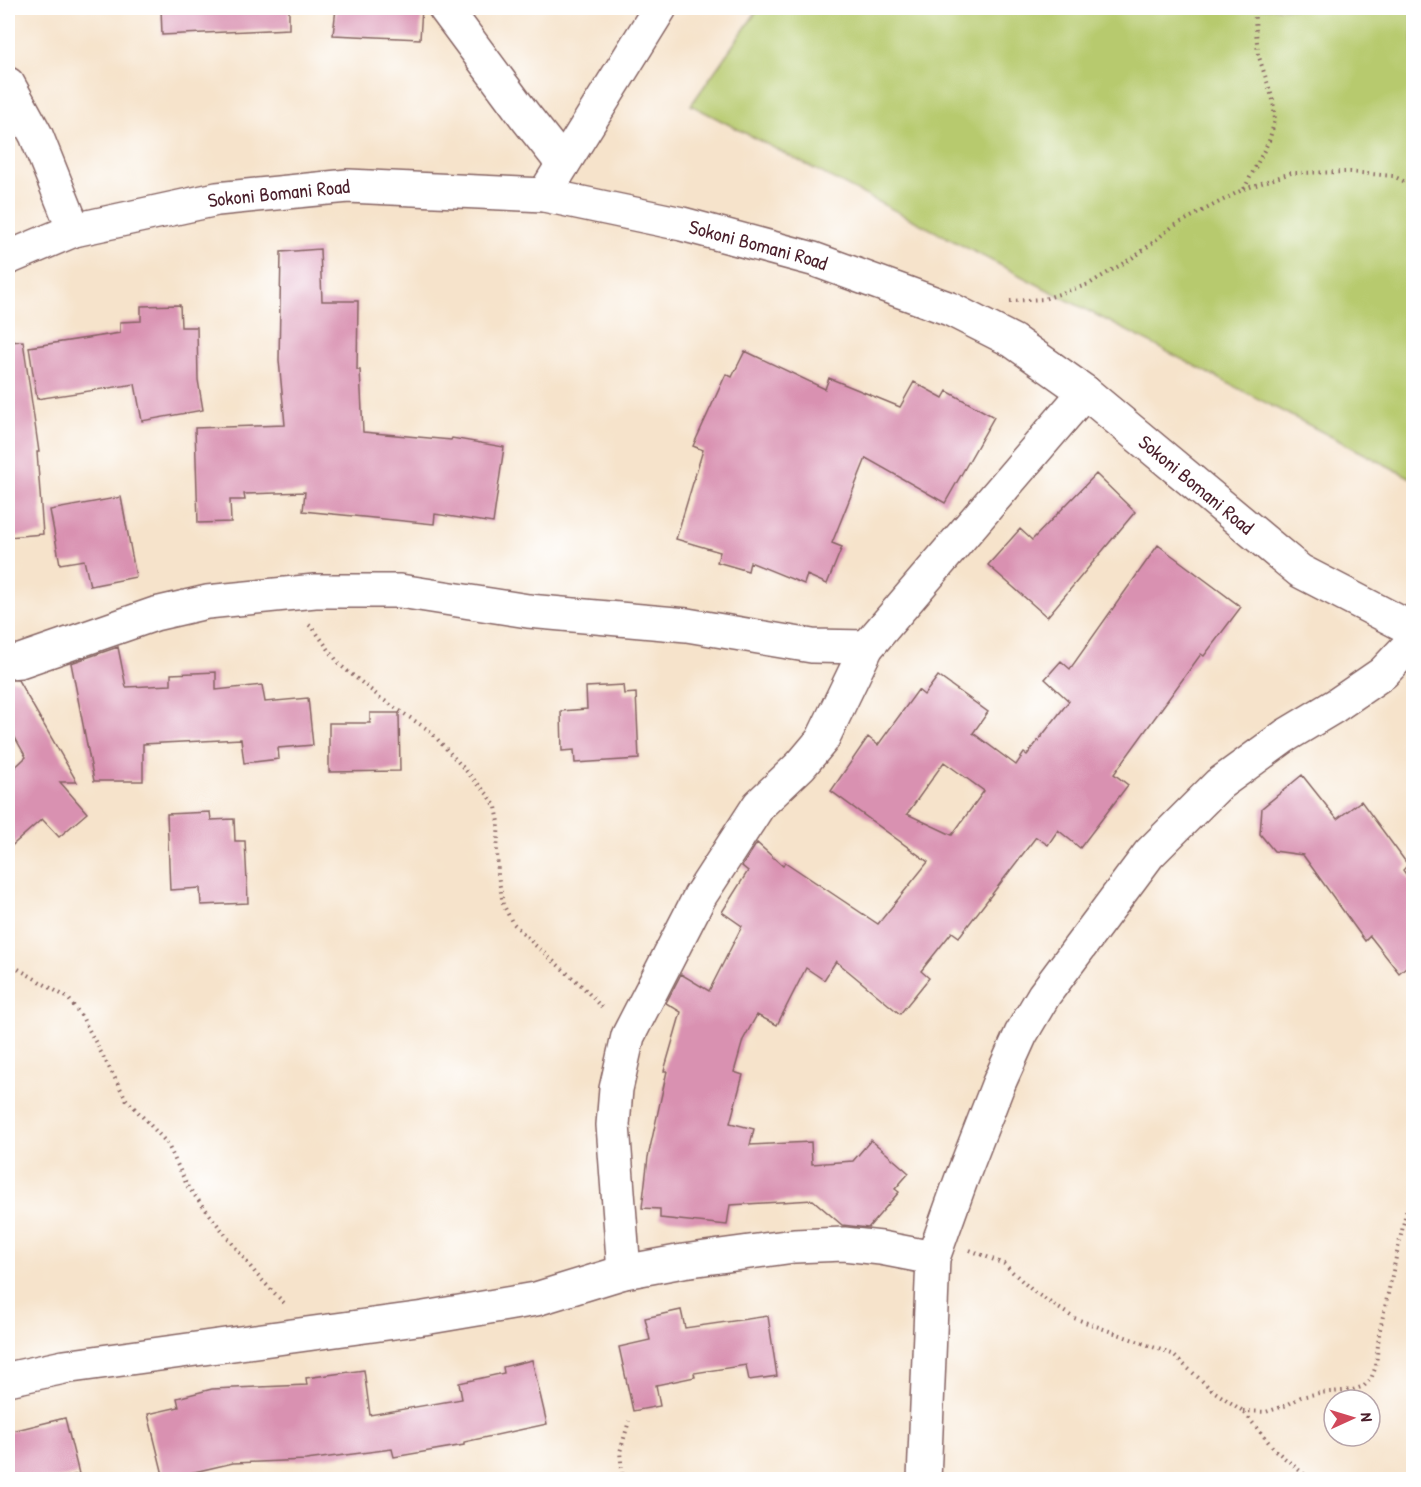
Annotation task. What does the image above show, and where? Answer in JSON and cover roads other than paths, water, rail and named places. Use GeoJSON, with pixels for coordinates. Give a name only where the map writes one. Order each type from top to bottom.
{"type":"FeatureCollection","features":[{"type":"Feature","properties":{"kind":"street"},"geometry":{"type":"LineString","coordinates":[[445,8],[563,164]]}},
{"type":"Feature","properties":{"kind":"street"},"geometry":{"type":"LineString","coordinates":[[544,195],[660,8]]}},
{"type":"Feature","properties":{"kind":"street"},"geometry":{"type":"LineString","coordinates":[[8,84],[36,135],[74,230]]}},
{"type":"Feature","properties":{"kind":"street","name":"Sokoni Bomani Road"},"geometry":{"type":"LineString","coordinates":[[8,258],[74,230],[217,199],[348,186],[544,195],[682,224],[823,263],[950,309],[1013,342],[1085,392],[1300,571],[1413,630]]}},
{"type":"Feature","properties":{"kind":"street"},"geometry":{"type":"LineString","coordinates":[[624,1272],[613,1125],[616,1089],[628,1036],[700,896],[759,805],[801,765],[822,740],[867,647],[1085,392]]}},
{"type":"Feature","properties":{"kind":"street"},"geometry":{"type":"LineString","coordinates":[[8,662],[20,662],[155,614],[196,604],[315,591],[400,591],[528,611],[687,625],[812,646],[867,647]]}},
{"type":"Feature","properties":{"kind":"street"},"geometry":{"type":"LineString","coordinates":[[924,1479],[935,1253],[994,1095],[1021,1034],[1050,986],[1149,854],[1218,784],[1285,736],[1335,706],[1383,673],[1413,640]]}},
{"type":"Feature","properties":{"kind":"street"},"geometry":{"type":"LineString","coordinates":[[8,1380],[64,1367],[424,1318],[537,1299],[624,1272],[683,1261],[794,1246],[844,1244],[935,1253]]}}]}
